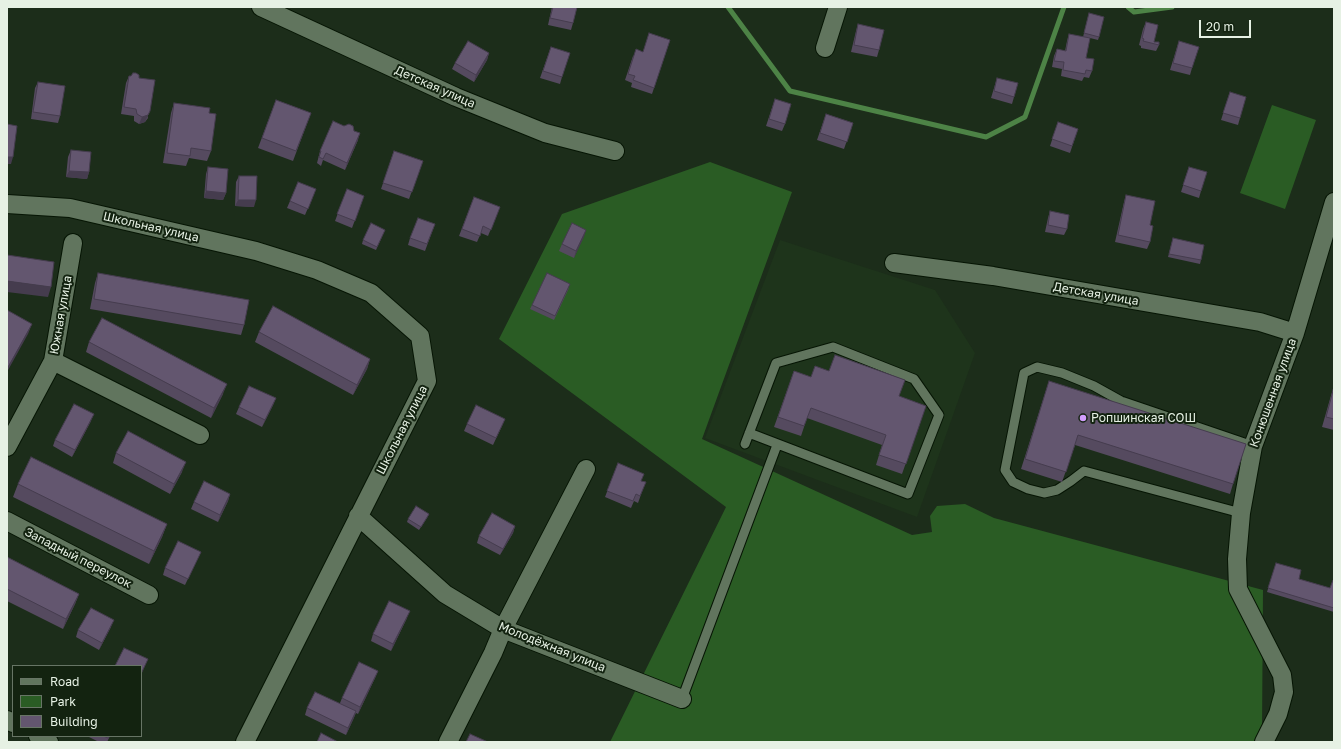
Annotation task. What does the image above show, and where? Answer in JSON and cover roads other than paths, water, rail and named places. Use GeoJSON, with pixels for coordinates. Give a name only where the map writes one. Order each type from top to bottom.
{"type":"FeatureCollection","features":[{"type":"Feature","properties":{"kind":"street","name":"Детская улица"},"geometry":{"type":"LineString","coordinates":[[261,7],[456,97],[545,133],[615,151]]}},
{"type":"Feature","properties":{"kind":"street"},"geometry":{"type":"LineString","coordinates":[[824,48],[838,7]]}},
{"type":"Feature","properties":{"kind":"street","name":"Конюшенная улица"},"geometry":{"type":"LineString","coordinates":[[1264,742],[1278,714],[1284,692],[1282,675],[1238,589],[1237,559],[1242,514],[1253,446],[1295,333],[1334,202]]}},
{"type":"Feature","properties":{"kind":"street","name":"Школьная улица"},"geometry":{"type":"LineString","coordinates":[[7,204],[70,208],[256,251],[318,270],[371,293],[420,336],[427,381],[245,742]]}},
{"type":"Feature","properties":{"kind":"street","name":"Южная улица"},"geometry":{"type":"LineString","coordinates":[[7,447],[53,360],[73,243]]}},
{"type":"Feature","properties":{"kind":"street","name":"Детская улица"},"geometry":{"type":"LineString","coordinates":[[894,263],[993,276],[1252,321],[1295,333]]}},
{"type":"Feature","properties":{"kind":"street"},"geometry":{"type":"LineString","coordinates":[[53,360],[200,435]]}},
{"type":"Feature","properties":{"kind":"street"},"geometry":{"type":"LineString","coordinates":[[448,742],[494,654],[503,629],[586,469]]}},
{"type":"Feature","properties":{"kind":"street","name":"Молодёжная улица"},"geometry":{"type":"LineString","coordinates":[[358,516],[445,594],[503,629],[682,699]]}},
{"type":"Feature","properties":{"kind":"street","name":"Западный переулок"},"geometry":{"type":"LineString","coordinates":[[7,521],[149,594]]}},
{"type":"Feature","properties":{"kind":"street"},"geometry":{"type":"LineString","coordinates":[[40,737],[49,742]]}},
{"type":"Feature","properties":{"kind":"lane"},"geometry":{"type":"LineString","coordinates":[[745,444],[749,433],[776,363],[833,347],[914,378],[939,415],[908,494],[749,433]]}},
{"type":"Feature","properties":{"kind":"lane"},"geometry":{"type":"LineString","coordinates":[[1242,514],[1084,471],[1057,490],[1044,493],[1028,489],[1013,482],[1005,470],[1024,373],[1037,367],[1062,373],[1094,386],[1120,401],[1253,446]]}},
{"type":"Feature","properties":{"kind":"lane"},"geometry":{"type":"LineString","coordinates":[[682,699],[777,445]]}},
{"type":"Feature","properties":{"kind":"waterway"},"geometry":{"type":"LineString","coordinates":[[728,7],[790,91],[986,137],[1025,117],[1064,7]]}},
{"type":"Feature","properties":{"kind":"waterway"},"geometry":{"type":"LineString","coordinates":[[1128,7],[1134,12],[1172,7]]}},
{"type":"Feature","properties":{"kind":"place","name":"Ропшинская СОШ"},"geometry":{"type":"Point","coordinates":[1083,418]}}]}
